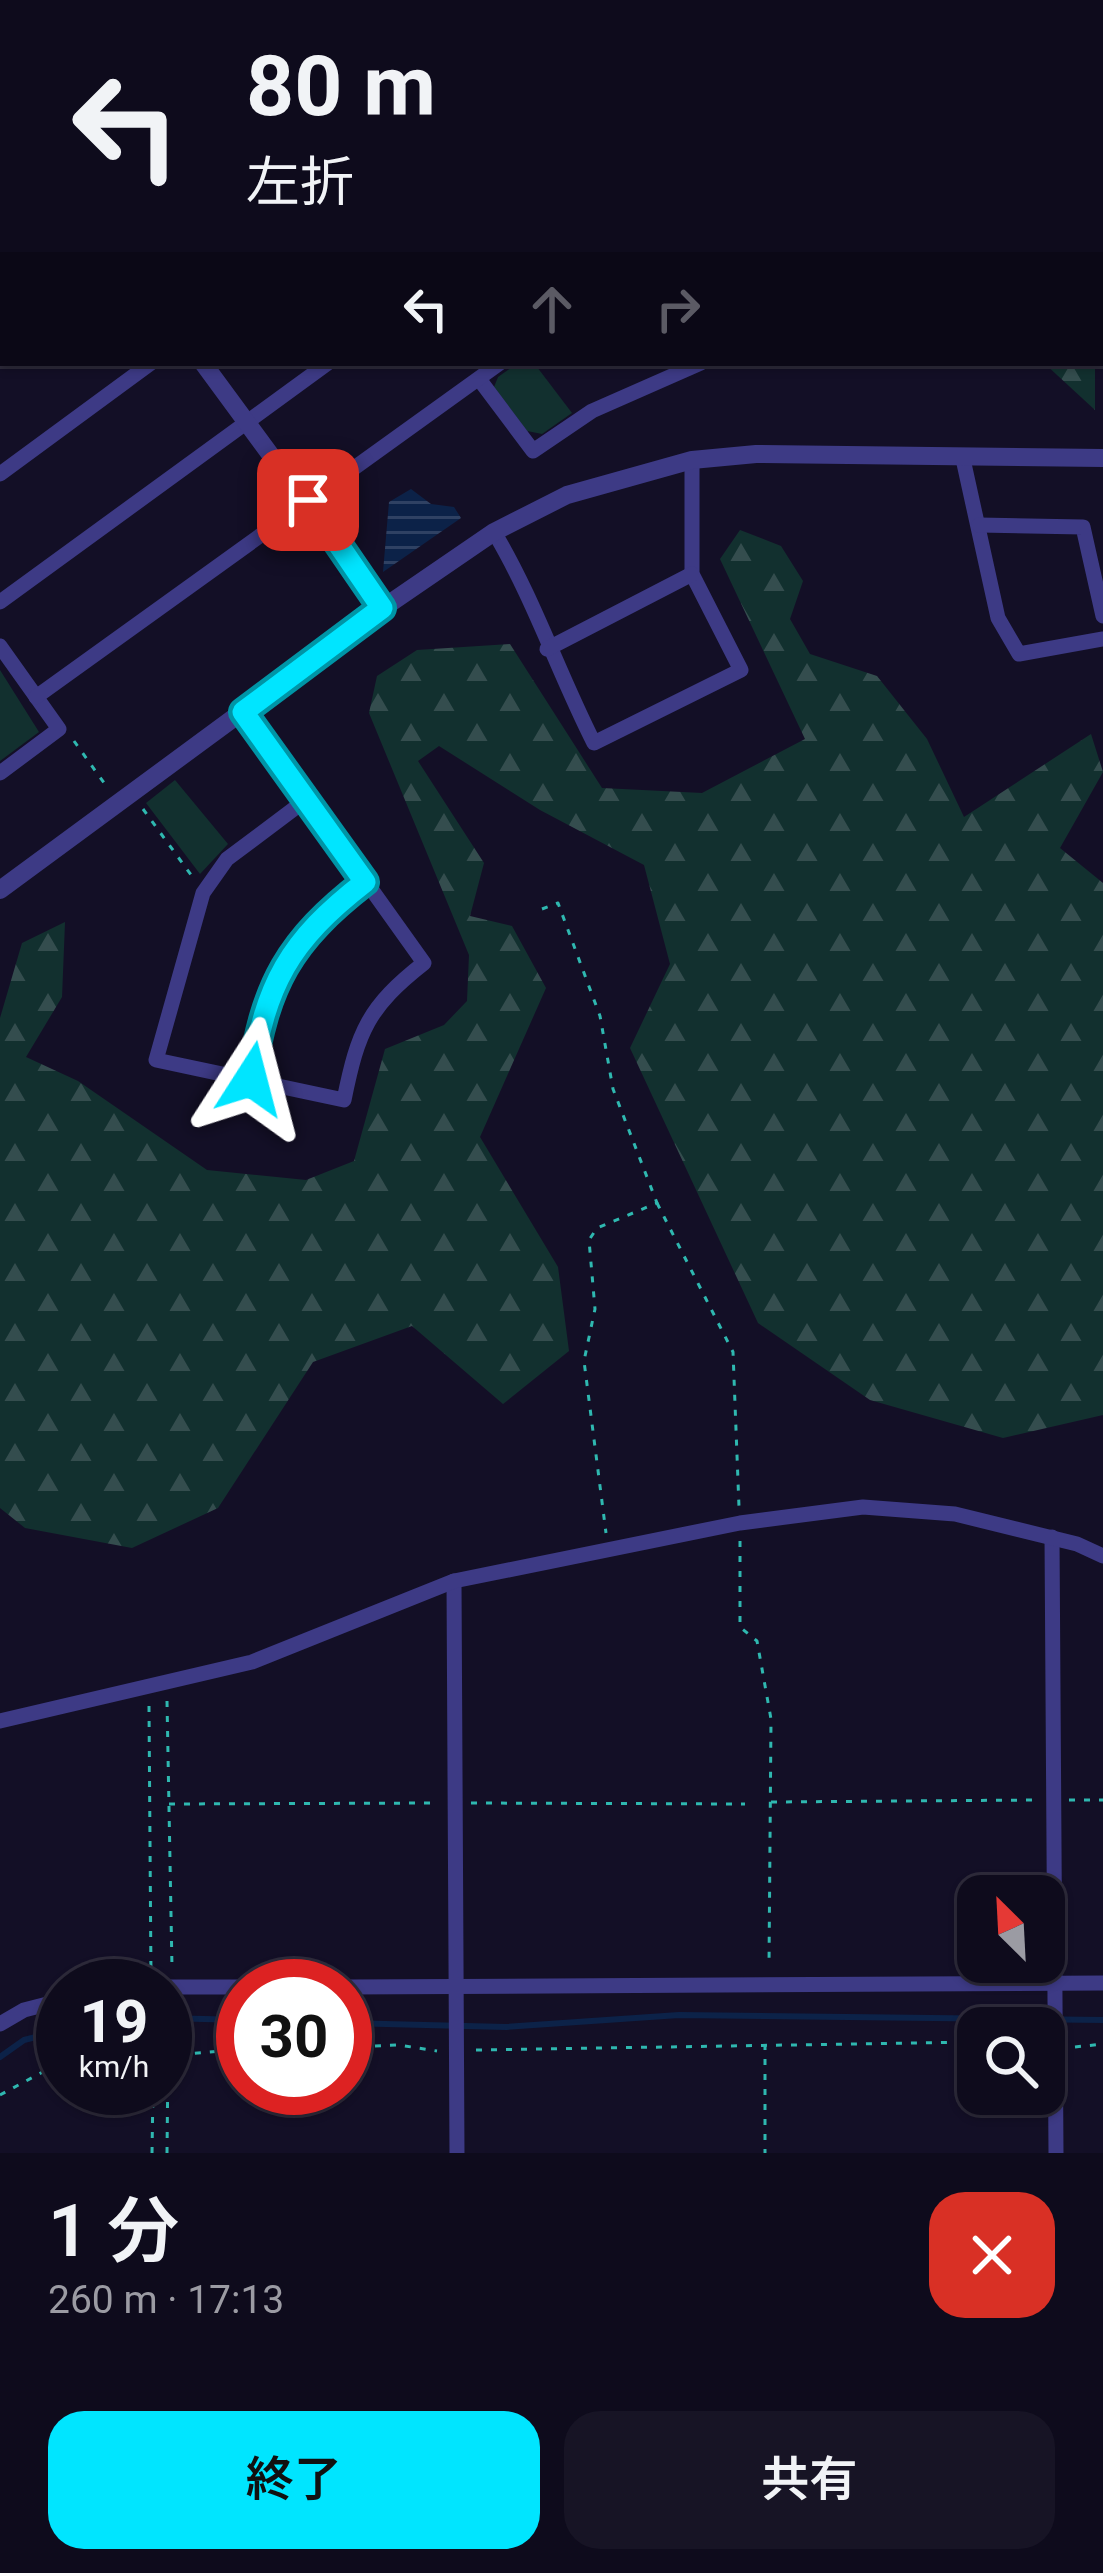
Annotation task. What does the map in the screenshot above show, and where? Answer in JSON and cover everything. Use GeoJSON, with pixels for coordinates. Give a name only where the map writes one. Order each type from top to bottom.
{"type":"FeatureCollection","features":[{"type":"Feature","properties":{"kind":"street"},"geometry":{"type":"LineString","coordinates":[[0,474],[147,366]]}},
{"type":"Feature","properties":{"kind":"street"},"geometry":{"type":"LineString","coordinates":[[205,366],[308,500],[382,608]]}},
{"type":"Feature","properties":{"kind":"street"},"geometry":{"type":"LineString","coordinates":[[0,602],[324,366]]}},
{"type":"Feature","properties":{"kind":"street"},"geometry":{"type":"LineString","coordinates":[[36,697],[496,366]]}},
{"type":"Feature","properties":{"kind":"street"},"geometry":{"type":"LineString","coordinates":[[479,379],[533,451],[592,411],[694,366]]}},
{"type":"Feature","properties":{"kind":"street"},"geometry":{"type":"LineString","coordinates":[[0,890],[382,608],[494,532],[566,495],[692,460],[755,454],[963,460],[1103,458]]}},
{"type":"Feature","properties":{"kind":"street"},"geometry":{"type":"LineString","coordinates":[[494,532],[536,608],[547,650],[594,743],[741,670],[692,574],[692,460]]}},
{"type":"Feature","properties":{"kind":"street"},"geometry":{"type":"LineString","coordinates":[[963,460],[998,618],[1019,654],[1103,640]]}},
{"type":"Feature","properties":{"kind":"street"},"geometry":{"type":"LineString","coordinates":[[979,525],[1083,527],[1103,616]]}},
{"type":"Feature","properties":{"kind":"street"},"geometry":{"type":"LineString","coordinates":[[547,650],[692,574]]}},
{"type":"Feature","properties":{"kind":"street"},"geometry":{"type":"LineString","coordinates":[[0,646],[59,729],[0,773]]}},
{"type":"Feature","properties":{"kind":"street"},"geometry":{"type":"LineString","coordinates":[[243,712],[307,800],[365,882],[424,963],[390,990],[366,1020],[356,1042],[344,1100],[155,1060],[203,893],[227,860],[307,800]]}},
{"type":"Feature","properties":{"kind":"street"},"geometry":{"type":"LineString","coordinates":[[251,1079],[261,1017],[286,960],[325,913],[365,882]]}},
{"type":"Feature","properties":{"kind":"street"},"geometry":{"type":"LineString","coordinates":[[0,1721],[252,1662],[454,1581],[740,1523],[863,1508],[955,1514],[1052,1537],[1103,1556]]}},
{"type":"Feature","properties":{"kind":"street"},"geometry":{"type":"LineString","coordinates":[[1052,1537],[1055,1875]]}},
{"type":"Feature","properties":{"kind":"street"},"geometry":{"type":"LineString","coordinates":[[454,1581],[457,2153]]}},
{"type":"Feature","properties":{"kind":"street"},"geometry":{"type":"LineString","coordinates":[[372,1987],[1056,1983],[1056,2153]]}},
{"type":"Feature","properties":{"kind":"street"},"geometry":{"type":"LineString","coordinates":[[1065,1983],[1103,1983]]}},
{"type":"Feature","properties":{"kind":"street"},"geometry":{"type":"LineString","coordinates":[[0,2024],[36,2007]]}},
{"type":"Feature","properties":{"kind":"path"},"geometry":{"type":"LineString","coordinates":[[59,729],[69,733],[203,893]]}},
{"type":"Feature","properties":{"kind":"path"},"geometry":{"type":"LineString","coordinates":[[542,909],[558,903],[567,921],[600,1016],[613,1089],[657,1203],[733,1352],[740,1627],[757,1641],[771,1719],[769,1985]]}},
{"type":"Feature","properties":{"kind":"path"},"geometry":{"type":"LineString","coordinates":[[607,1547],[584,1361],[595,1309],[589,1240],[597,1228],[657,1203]]}},
{"type":"Feature","properties":{"kind":"path"},"geometry":{"type":"LineString","coordinates":[[167,1682],[168,1959]]}},
{"type":"Feature","properties":{"kind":"path"},"geometry":{"type":"LineString","coordinates":[[144,1687],[150,1711],[151,1959]]}},
{"type":"Feature","properties":{"kind":"path"},"geometry":{"type":"LineString","coordinates":[[771,1802],[1103,1800]]}},
{"type":"Feature","properties":{"kind":"path"},"geometry":{"type":"LineString","coordinates":[[765,2042],[765,2153]]}},
{"type":"Feature","properties":{"kind":"path"},"geometry":{"type":"LineString","coordinates":[[372,2046],[957,2042]]}},
{"type":"Feature","properties":{"kind":"path"},"geometry":{"type":"LineString","coordinates":[[0,2095],[36,2076]]}},
{"type":"Feature","properties":{"kind":"path"},"geometry":{"type":"LineString","coordinates":[[152,2153],[153,2115]]}},
{"type":"Feature","properties":{"kind":"path"},"geometry":{"type":"LineString","coordinates":[[167,2115],[167,2153]]}},
{"type":"Feature","properties":{"kind":"green space"},"geometry":{"type":"Polygon","coordinates":[[[514,366],[536,366],[572,413],[542,434],[527,431],[494,387],[498,377],[514,366]]]}},
{"type":"Feature","properties":{"kind":"green space"},"geometry":{"type":"Polygon","coordinates":[[[1047,366],[1095,366],[1095,410],[1047,366]]]}},
{"type":"Feature","properties":{"kind":"green space"},"geometry":{"type":"Polygon","coordinates":[[[740,530],[781,546],[803,581],[790,619],[810,654],[877,676],[927,739],[964,817],[1091,734],[1103,772],[1060,848],[1103,883],[1103,1415],[1003,1438],[870,1400],[758,1323],[630,1048],[670,964],[644,865],[540,810],[439,746],[418,761],[484,863],[470,916],[512,926],[546,988],[480,1137],[558,1267],[569,1351],[503,1404],[412,1326],[313,1362],[218,1508],[132,1548],[25,1528],[0,1508],[0,1018],[22,943],[65,922],[62,997],[26,1057],[78,1081],[207,1170],[306,1180],[354,1161],[385,1049],[444,1025],[467,1001],[469,955],[369,713],[377,676],[417,650],[510,644],[602,788],[702,793],[805,739],[720,559],[740,530]]]}},
{"type":"Feature","properties":{"kind":"green space"},"geometry":{"type":"Polygon","coordinates":[[[0,670],[39,732],[0,761],[0,670]]]}},
{"type":"Feature","properties":{"kind":"green space"},"geometry":{"type":"Polygon","coordinates":[[[175,780],[228,844],[200,874],[146,803],[175,780]]]}},
{"type":"Feature","properties":{"kind":"water"},"geometry":{"type":"Polygon","coordinates":[[[411,489],[431,504],[454,507],[461,518],[383,572],[389,502],[411,489]]]}},
{"type":"Feature","properties":{"kind":"waterway"},"geometry":{"type":"LineString","coordinates":[[372,2024],[506,2027],[679,2015],[1103,2020]]}},
{"type":"Feature","properties":{"kind":"waterway"},"geometry":{"type":"LineString","coordinates":[[192,2019],[216,2019]]}},
{"type":"Feature","properties":{"kind":"waterway"},"geometry":{"type":"LineString","coordinates":[[0,2057],[36,2037]]}},
{"type":"Feature","properties":{"kind":"route"},"geometry":{"type":"LineString","coordinates":[[251,1079],[261,1017],[286,960],[325,913],[365,882],[243,712],[382,608],[308,500]]}}]}
